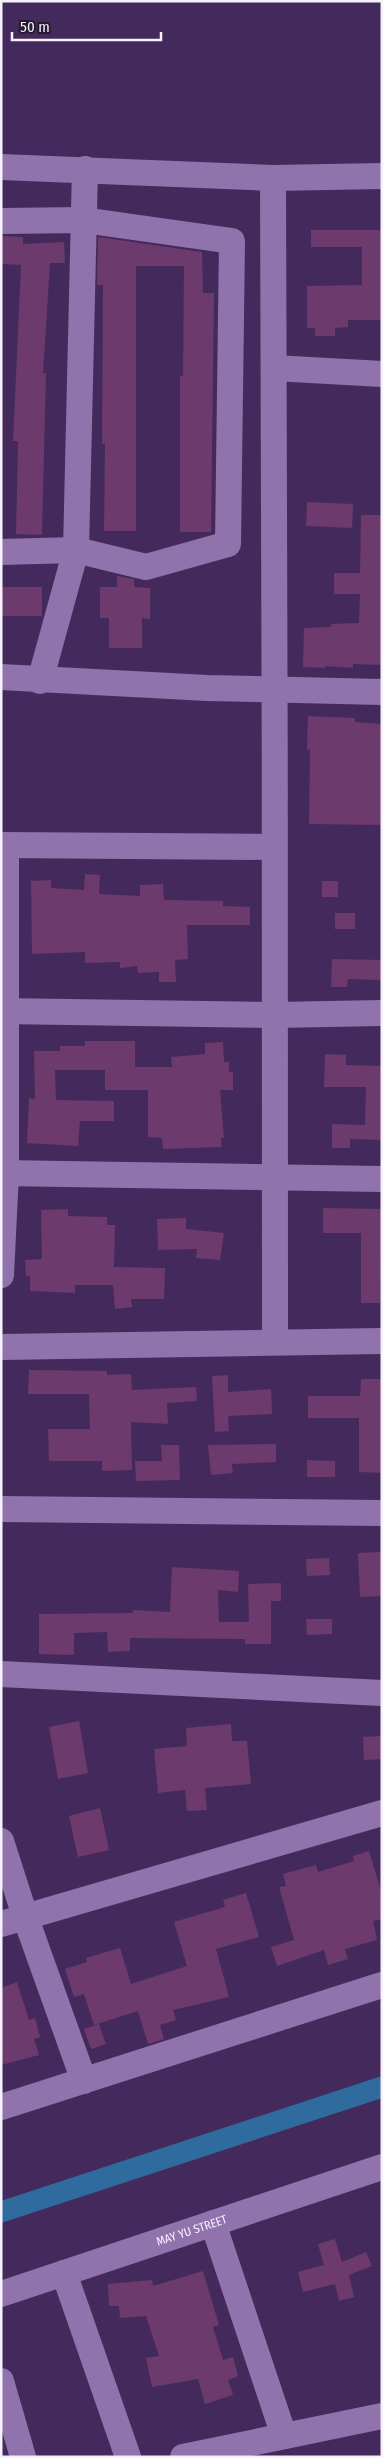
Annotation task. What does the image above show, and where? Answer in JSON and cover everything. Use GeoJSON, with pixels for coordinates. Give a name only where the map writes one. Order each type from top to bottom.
{"type":"FeatureCollection","features":[{"type":"Feature","properties":{"kind":"street"},"geometry":{"type":"LineString","coordinates":[[1,167],[273,178],[382,176]]}},
{"type":"Feature","properties":{"kind":"street"},"geometry":{"type":"LineString","coordinates":[[40,681],[76,550],[84,169]]}},
{"type":"Feature","properties":{"kind":"street"},"geometry":{"type":"LineString","coordinates":[[273,178],[276,691],[273,847],[275,1341]]}},
{"type":"Feature","properties":{"kind":"street"},"geometry":{"type":"LineString","coordinates":[[1,221],[83,220],[232,241],[228,544],[146,568],[76,550],[1,552]]}},
{"type":"Feature","properties":{"kind":"street"},"geometry":{"type":"LineString","coordinates":[[274,368],[382,374]]}},
{"type":"Feature","properties":{"kind":"street"},"geometry":{"type":"LineString","coordinates":[[1,677],[40,681],[276,691],[382,692]]}},
{"type":"Feature","properties":{"kind":"street"},"geometry":{"type":"LineString","coordinates":[[1,1275],[4,1173],[3,845],[273,847]]}},
{"type":"Feature","properties":{"kind":"street"},"geometry":{"type":"LineString","coordinates":[[3,1010],[275,1015],[382,1013]]}},
{"type":"Feature","properties":{"kind":"street"},"geometry":{"type":"LineString","coordinates":[[4,1173],[382,1179]]}},
{"type":"Feature","properties":{"kind":"street"},"geometry":{"type":"LineString","coordinates":[[1,1347],[275,1341],[382,1341]]}},
{"type":"Feature","properties":{"kind":"street"},"geometry":{"type":"LineString","coordinates":[[1,1509],[382,1513]]}},
{"type":"Feature","properties":{"kind":"street"},"geometry":{"type":"LineString","coordinates":[[1,1674],[382,1693]]}},
{"type":"Feature","properties":{"kind":"street"},"geometry":{"type":"LineString","coordinates":[[13,1920],[382,1813]]}},
{"type":"Feature","properties":{"kind":"street"},"geometry":{"type":"LineString","coordinates":[[1,1841],[13,1920],[84,2081]]}},
{"type":"Feature","properties":{"kind":"street"},"geometry":{"type":"LineString","coordinates":[[1,2107],[382,1985]]}},
{"type":"Feature","properties":{"kind":"street","name":"MAY YU STREET"},"geometry":{"type":"LineString","coordinates":[[1,2294],[213,2223],[381,2170]]}},
{"type":"Feature","properties":{"kind":"street"},"geometry":{"type":"LineString","coordinates":[[213,2223],[284,2436]]}},
{"type":"Feature","properties":{"kind":"street"},"geometry":{"type":"LineString","coordinates":[[64,2273],[128,2457]]}},
{"type":"Feature","properties":{"kind":"street"},"geometry":{"type":"LineString","coordinates":[[1,2381],[23,2457]]}},
{"type":"Feature","properties":{"kind":"street"},"geometry":{"type":"LineString","coordinates":[[183,2457],[382,2416]]}},
{"type":"Feature","properties":{"kind":"building"},"geometry":{"type":"Polygon","coordinates":[[[311,230],[382,230],[382,320],[348,320],[348,327],[335,328],[335,336],[315,336],[315,328],[307,328],[307,286],[362,285],[362,247],[311,247],[311,230]]]}},
{"type":"Feature","properties":{"kind":"building"},"geometry":{"type":"Polygon","coordinates":[[[1,236],[23,237],[23,244],[64,242],[65,263],[50,263],[43,373],[46,373],[42,535],[16,534],[18,441],[13,441],[21,265],[1,264],[1,236]]]}},
{"type":"Feature","properties":{"kind":"building"},"geometry":{"type":"Polygon","coordinates":[[[98,237],[202,252],[203,293],[214,293],[211,532],[180,532],[180,376],[183,376],[184,266],[136,266],[136,531],[104,531],[105,444],[102,444],[103,285],[97,285],[98,237]]]}},
{"type":"Feature","properties":{"kind":"building"},"geometry":{"type":"Polygon","coordinates":[[[307,502],[353,504],[352,528],[306,526],[307,502]]]}},
{"type":"Feature","properties":{"kind":"building"},"geometry":{"type":"Polygon","coordinates":[[[361,515],[382,515],[382,665],[353,664],[353,668],[303,667],[304,628],[331,627],[331,624],[359,623],[360,594],[334,594],[334,573],[360,573],[361,515]]]}},
{"type":"Feature","properties":{"kind":"building"},"geometry":{"type":"Polygon","coordinates":[[[117,576],[134,579],[134,587],[150,588],[150,619],[142,618],[142,648],[109,648],[109,618],[100,618],[100,587],[117,587],[117,576]]]}},
{"type":"Feature","properties":{"kind":"building"},"geometry":{"type":"Polygon","coordinates":[[[1,587],[42,587],[42,616],[1,616],[1,587]]]}},
{"type":"Feature","properties":{"kind":"building"},"geometry":{"type":"Polygon","coordinates":[[[308,716],[355,718],[355,722],[382,724],[382,825],[309,824],[310,750],[307,749],[308,716]]]}},
{"type":"Feature","properties":{"kind":"building"},"geometry":{"type":"Polygon","coordinates":[[[85,874],[100,875],[99,894],[140,896],[140,885],[163,884],[164,900],[223,901],[223,906],[250,907],[250,925],[187,925],[188,959],[175,960],[176,982],[159,982],[159,972],[138,973],[137,966],[120,968],[120,962],[85,963],[85,952],[32,954],[31,881],[51,880],[51,888],[84,890],[85,874]]]}},
{"type":"Feature","properties":{"kind":"building"},"geometry":{"type":"Polygon","coordinates":[[[322,881],[338,881],[338,897],[322,897],[322,881]]]}},
{"type":"Feature","properties":{"kind":"building"},"geometry":{"type":"Polygon","coordinates":[[[335,913],[355,913],[355,929],[335,929],[335,913]]]}},
{"type":"Feature","properties":{"kind":"building"},"geometry":{"type":"Polygon","coordinates":[[[332,959],[382,960],[382,980],[348,979],[347,987],[331,987],[332,959]]]}},
{"type":"Feature","properties":{"kind":"building"},"geometry":{"type":"Polygon","coordinates":[[[85,1041],[135,1041],[135,1067],[172,1067],[171,1057],[205,1054],[205,1043],[223,1042],[224,1062],[229,1062],[229,1072],[233,1072],[233,1090],[220,1090],[224,1138],[221,1138],[222,1147],[163,1149],[162,1138],[148,1137],[148,1090],[105,1090],[105,1070],[55,1070],[56,1100],[114,1101],[114,1121],[80,1121],[78,1146],[27,1143],[29,1098],[35,1099],[34,1051],[60,1051],[60,1046],[85,1046],[85,1041]]]}},
{"type":"Feature","properties":{"kind":"building"},"geometry":{"type":"Polygon","coordinates":[[[325,1054],[346,1055],[346,1065],[382,1066],[382,1140],[350,1139],[350,1148],[332,1148],[332,1124],[365,1125],[366,1087],[324,1087],[325,1054]]]}},
{"type":"Feature","properties":{"kind":"building"},"geometry":{"type":"Polygon","coordinates":[[[323,1208],[382,1209],[380,1303],[361,1303],[361,1233],[323,1233],[323,1208]]]}},
{"type":"Feature","properties":{"kind":"building"},"geometry":{"type":"Polygon","coordinates":[[[68,1209],[68,1216],[107,1217],[107,1225],[115,1225],[114,1267],[165,1268],[164,1299],[131,1299],[132,1307],[115,1309],[113,1285],[75,1285],[75,1293],[30,1291],[30,1276],[26,1276],[25,1260],[42,1259],[41,1210],[68,1209]]]}},
{"type":"Feature","properties":{"kind":"building"},"geometry":{"type":"Polygon","coordinates":[[[186,1218],[186,1229],[224,1233],[220,1260],[196,1258],[197,1249],[158,1250],[157,1219],[186,1218]]]}},
{"type":"Feature","properties":{"kind":"building"},"geometry":{"type":"Polygon","coordinates":[[[29,1370],[107,1371],[107,1375],[131,1374],[132,1390],[196,1387],[197,1401],[167,1403],[168,1424],[131,1422],[132,1470],[102,1471],[102,1461],[49,1461],[48,1429],[90,1429],[89,1394],[28,1394],[29,1370]]]}},
{"type":"Feature","properties":{"kind":"building"},"geometry":{"type":"Polygon","coordinates":[[[228,1375],[228,1392],[271,1389],[272,1414],[228,1416],[229,1431],[215,1432],[212,1376],[228,1375]]]}},
{"type":"Feature","properties":{"kind":"building"},"geometry":{"type":"Polygon","coordinates":[[[361,1379],[382,1379],[382,1473],[359,1472],[359,1418],[308,1418],[308,1396],[360,1396],[361,1379]]]}},
{"type":"Feature","properties":{"kind":"building"},"geometry":{"type":"Polygon","coordinates":[[[276,1444],[276,1462],[232,1464],[233,1473],[211,1475],[208,1445],[276,1444]]]}},
{"type":"Feature","properties":{"kind":"building"},"geometry":{"type":"Polygon","coordinates":[[[161,1445],[179,1445],[180,1480],[136,1481],[135,1461],[162,1461],[161,1445]]]}},
{"type":"Feature","properties":{"kind":"building"},"geometry":{"type":"Polygon","coordinates":[[[307,1460],[335,1461],[335,1477],[307,1477],[307,1460]]]}},
{"type":"Feature","properties":{"kind":"building"},"geometry":{"type":"Polygon","coordinates":[[[382,1552],[382,1596],[360,1597],[358,1553],[382,1552]]]}},
{"type":"Feature","properties":{"kind":"building"},"geometry":{"type":"Polygon","coordinates":[[[329,1558],[330,1575],[307,1576],[306,1559],[329,1558]]]}},
{"type":"Feature","properties":{"kind":"building"},"geometry":{"type":"Polygon","coordinates":[[[172,1567],[239,1571],[238,1592],[218,1590],[219,1622],[249,1622],[248,1584],[281,1583],[281,1601],[271,1601],[271,1644],[245,1644],[245,1639],[130,1638],[130,1651],[108,1652],[107,1632],[74,1633],[74,1655],[39,1654],[39,1614],[133,1613],[133,1610],[170,1612],[172,1567]]]}},
{"type":"Feature","properties":{"kind":"building"},"geometry":{"type":"Polygon","coordinates":[[[306,1619],[332,1619],[332,1634],[307,1635],[306,1619]]]}},
{"type":"Feature","properties":{"kind":"building"},"geometry":{"type":"Polygon","coordinates":[[[79,1721],[88,1773],[58,1779],[49,1727],[79,1721]]]}},
{"type":"Feature","properties":{"kind":"building"},"geometry":{"type":"Polygon","coordinates":[[[231,1724],[232,1741],[247,1741],[251,1784],[205,1788],[207,1810],[187,1811],[185,1790],[158,1793],[154,1749],[187,1746],[186,1728],[231,1724]]]}},
{"type":"Feature","properties":{"kind":"building"},"geometry":{"type":"Polygon","coordinates":[[[382,1736],[382,1759],[364,1760],[363,1737],[382,1736]]]}},
{"type":"Feature","properties":{"kind":"building"},"geometry":{"type":"Polygon","coordinates":[[[100,1808],[109,1850],[78,1857],[69,1816],[100,1808]]]}},
{"type":"Feature","properties":{"kind":"building"},"geometry":{"type":"Polygon","coordinates":[[[369,1851],[382,1894],[382,1919],[373,1921],[377,1940],[345,1949],[348,1959],[328,1965],[324,1950],[277,1966],[271,1947],[294,1940],[279,1887],[286,1886],[283,1874],[316,1865],[318,1872],[354,1861],[353,1856],[369,1851]]]}},
{"type":"Feature","properties":{"kind":"building"},"geometry":{"type":"Polygon","coordinates":[[[246,1893],[259,1937],[216,1949],[229,1997],[173,2010],[176,2020],[160,2025],[164,2039],[148,2044],[138,2011],[94,2025],[84,1994],[74,1997],[65,1969],[87,1962],[86,1958],[120,1948],[131,1984],[187,1966],[174,1922],[225,1907],[223,1900],[246,1893]]]}},
{"type":"Feature","properties":{"kind":"building"},"geometry":{"type":"Polygon","coordinates":[[[17,1982],[29,2020],[35,2018],[40,2037],[34,2039],[39,2055],[1,2065],[1,1988],[17,1982]]]}},
{"type":"Feature","properties":{"kind":"building"},"geometry":{"type":"Polygon","coordinates":[[[99,2024],[106,2044],[91,2049],[84,2029],[99,2024]]]}},
{"type":"Feature","properties":{"kind":"building"},"geometry":{"type":"Polygon","coordinates":[[[335,2239],[342,2262],[366,2252],[372,2266],[349,2275],[354,2297],[339,2301],[335,2284],[303,2292],[298,2272],[324,2265],[318,2244],[335,2239]]]}},
{"type":"Feature","properties":{"kind":"building"},"geometry":{"type":"Polygon","coordinates":[[[203,2271],[219,2325],[213,2327],[223,2360],[233,2357],[238,2376],[228,2380],[233,2395],[205,2404],[198,2379],[152,2387],[146,2358],[159,2356],[146,2316],[120,2318],[119,2306],[109,2306],[108,2284],[152,2280],[153,2286],[203,2271]]]}},
{"type":"Feature","properties":{"kind":"waterway"},"geometry":{"type":"LineString","coordinates":[[1,2212],[382,2087]]}}]}
